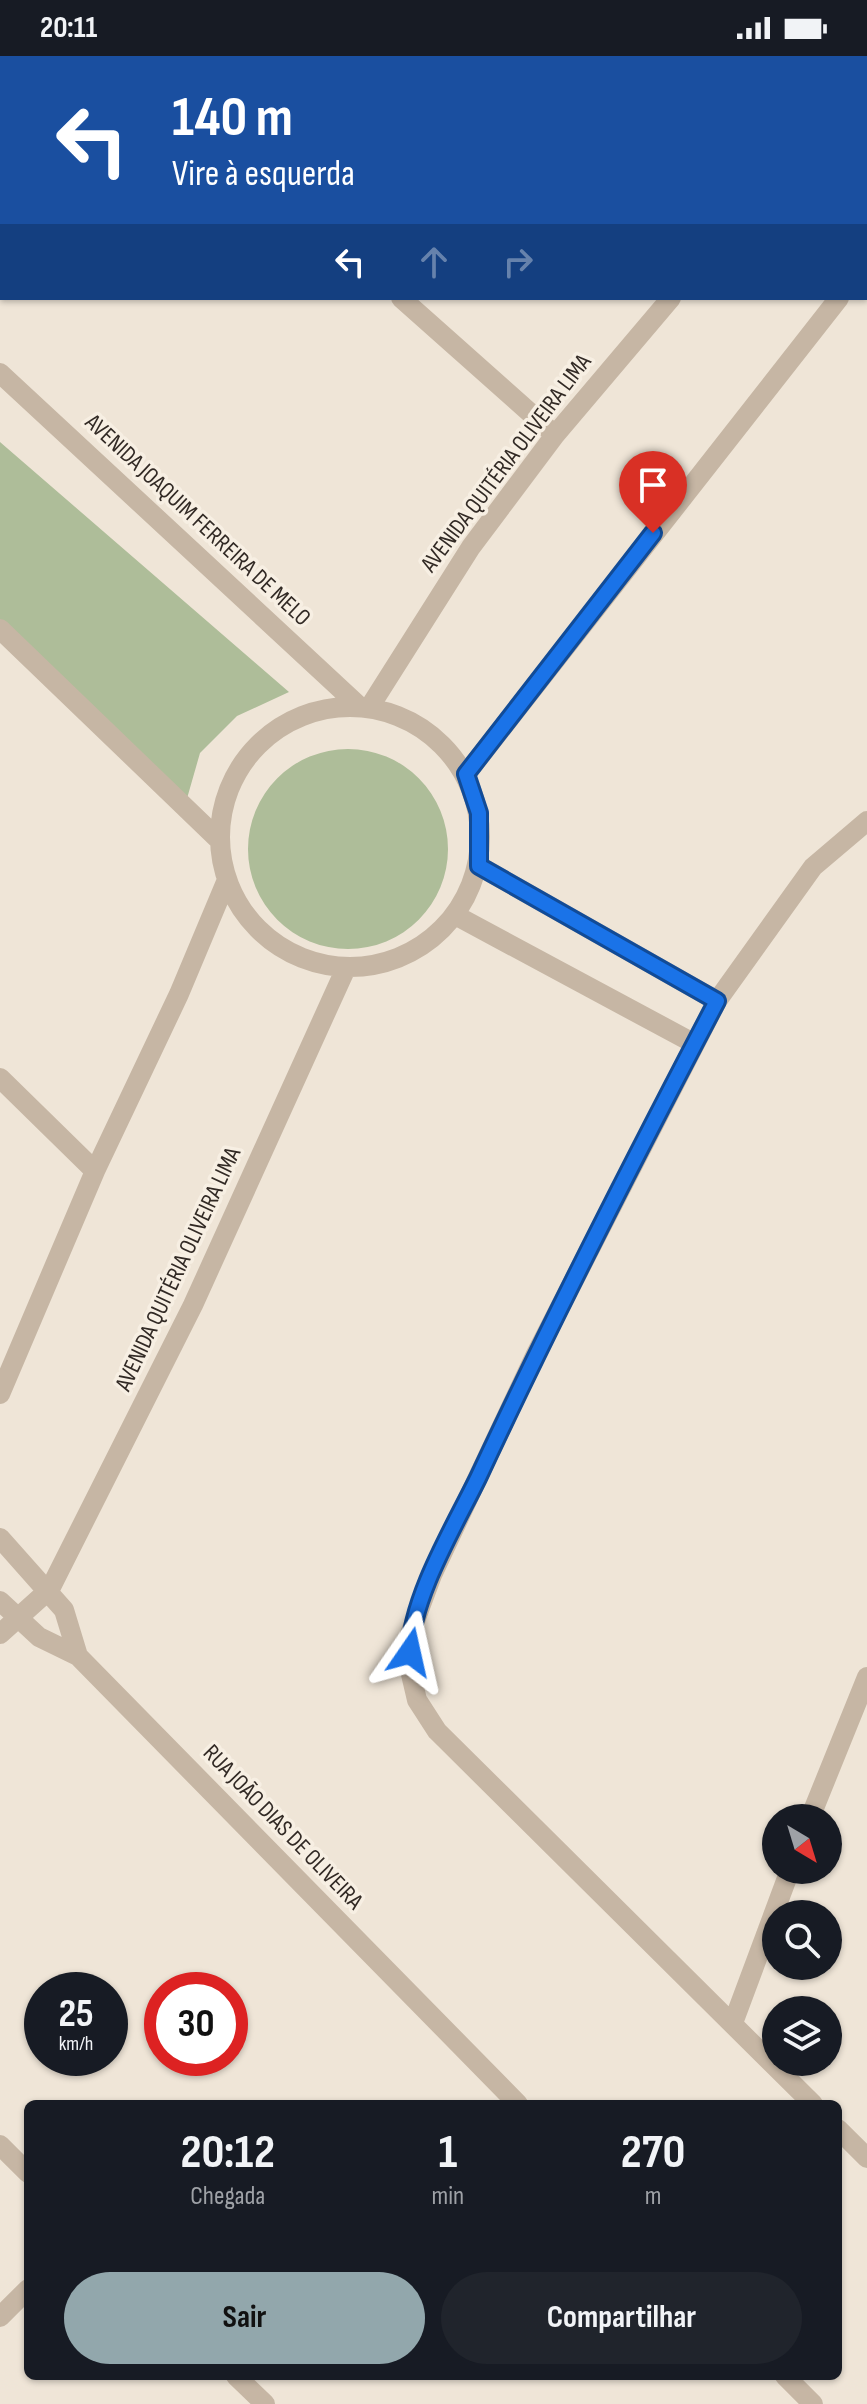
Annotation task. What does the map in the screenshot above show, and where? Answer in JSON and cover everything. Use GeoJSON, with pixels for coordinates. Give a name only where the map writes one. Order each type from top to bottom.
{"type":"FeatureCollection","features":[{"type":"Feature","properties":{"kind":"street"},"geometry":{"type":"LineString","coordinates":[[403,300],[555,435]]}},
{"type":"Feature","properties":{"kind":"street","name":"AVENIDA QUITÉRIA OLIVEIRA LIMA"},"geometry":{"type":"LineString","coordinates":[[364,707],[471,547],[555,435],[669,300]]}},
{"type":"Feature","properties":{"kind":"street"},"geometry":{"type":"LineString","coordinates":[[466,774],[837,300]]}},
{"type":"Feature","properties":{"kind":"street","name":"AVENIDA JOAQUIM FERREIRA DE MELO"},"geometry":{"type":"LineString","coordinates":[[0,373],[364,707]]}},
{"type":"Feature","properties":{"kind":"street"},"geometry":{"type":"LineString","coordinates":[[0,629],[218,839]]}},
{"type":"Feature","properties":{"kind":"street"},"geometry":{"type":"LineString","coordinates":[[364,707],[408,719],[441,742],[466,774],[479,813],[479,866],[455,915],[418,948],[383,963],[346,968],[307,961],[273,943],[245,916],[226,882],[218,839],[225,797],[246,758],[277,729],[316,710],[364,707]]}},
{"type":"Feature","properties":{"kind":"street"},"geometry":{"type":"LineString","coordinates":[[809,2100],[437,1731],[417,1700],[410,1670],[410,1634],[432,1575],[536,1354],[717,1001],[813,867],[867,821]]}},
{"type":"Feature","properties":{"kind":"street"},"geometry":{"type":"LineString","coordinates":[[479,866],[717,1001]]}},
{"type":"Feature","properties":{"kind":"street"},"geometry":{"type":"LineString","coordinates":[[0,1394],[95,1171],[179,994],[226,882]]}},
{"type":"Feature","properties":{"kind":"street"},"geometry":{"type":"LineString","coordinates":[[455,915],[695,1044]]}},
{"type":"Feature","properties":{"kind":"street","name":"AVENIDA QUITÉRIA OLIVEIRA LIMA"},"geometry":{"type":"LineString","coordinates":[[50,1589],[193,1305],[346,968]]}},
{"type":"Feature","properties":{"kind":"street"},"geometry":{"type":"LineString","coordinates":[[0,1078],[95,1171]]}},
{"type":"Feature","properties":{"kind":"street"},"geometry":{"type":"LineString","coordinates":[[0,1538],[50,1589],[64,1610],[78,1656]]}},
{"type":"Feature","properties":{"kind":"street"},"geometry":{"type":"LineString","coordinates":[[0,1634],[50,1589]]}},
{"type":"Feature","properties":{"kind":"street","name":"RUA JOÃO DIAS DE OLIVEIRA"},"geometry":{"type":"LineString","coordinates":[[0,1601],[56,1648],[78,1656],[514,2100]]}},
{"type":"Feature","properties":{"kind":"street"},"geometry":{"type":"LineString","coordinates":[[816,1804],[867,1677]]}},
{"type":"Feature","properties":{"kind":"street"},"geometry":{"type":"LineString","coordinates":[[733,2023],[785,1884]]}},
{"type":"Feature","properties":{"kind":"street"},"geometry":{"type":"LineString","coordinates":[[842,2133],[867,2158]]}},
{"type":"Feature","properties":{"kind":"street"},"geometry":{"type":"LineString","coordinates":[[0,2145],[24,2169]]}},
{"type":"Feature","properties":{"kind":"street"},"geometry":{"type":"LineString","coordinates":[[0,2317],[24,2293]]}},
{"type":"Feature","properties":{"kind":"street"},"geometry":{"type":"LineString","coordinates":[[240,2380],[265,2404]]}},
{"type":"Feature","properties":{"kind":"street"},"geometry":{"type":"LineString","coordinates":[[789,2380],[813,2404]]}},
{"type":"Feature","properties":{"kind":"green space"},"geometry":{"type":"Polygon","coordinates":[[[0,442],[289,692],[237,716],[200,753],[186,802],[0,621],[0,442]]]}},
{"type":"Feature","properties":{"kind":"green space"},"geometry":{"type":"Polygon","coordinates":[[[348,749],[386,757],[419,778],[440,811],[448,849],[440,887],[419,920],[386,941],[348,949],[310,941],[277,920],[256,887],[248,849],[256,811],[277,778],[310,757],[348,749]]]}},
{"type":"Feature","properties":{"kind":"route"},"geometry":{"type":"LineString","coordinates":[[410,1652],[410,1634],[432,1575],[536,1354],[717,1001],[479,866],[479,813],[466,774],[653,533]]}}]}
